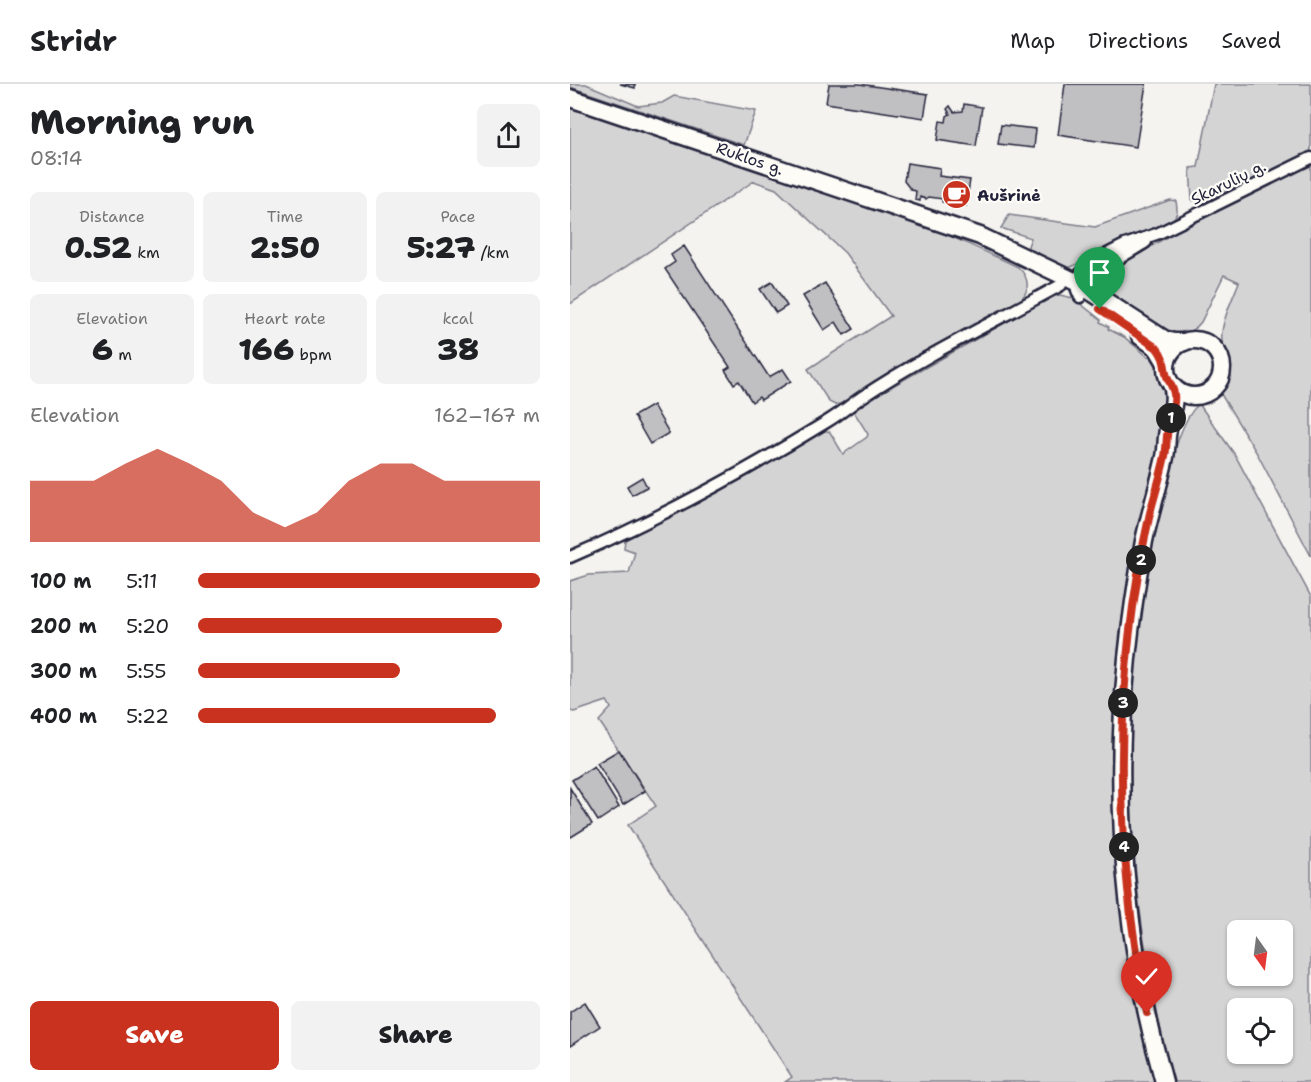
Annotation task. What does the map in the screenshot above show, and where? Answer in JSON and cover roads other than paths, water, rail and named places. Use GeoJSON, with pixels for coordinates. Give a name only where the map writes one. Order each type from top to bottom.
{"type":"FeatureCollection","features":[{"type":"Feature","properties":{"kind":"main road","name":"Ruklos g."},"geometry":{"type":"LineString","coordinates":[[570,98],[930,219],[1072,288]]}},
{"type":"Feature","properties":{"kind":"main road"},"geometry":{"type":"LineString","coordinates":[[1072,288],[1104,299],[1164,339],[1173,342],[1191,340],[1205,342],[1217,351],[1221,358],[1222,374],[1219,382],[1214,388],[1192,400],[1186,407],[1165,456]]}},
{"type":"Feature","properties":{"kind":"main road"},"geometry":{"type":"LineString","coordinates":[[1072,288],[1157,348],[1166,363]]}},
{"type":"Feature","properties":{"kind":"main road"},"geometry":{"type":"LineString","coordinates":[[1164,1082],[1147,1013],[1132,927],[1124,857],[1121,777],[1124,687],[1133,609],[1144,541],[1165,456],[1174,404],[1172,385],[1166,375],[1166,363],[1172,350],[1184,342]]}},
{"type":"Feature","properties":{"kind":"main road"},"geometry":{"type":"LineString","coordinates":[[1172,385],[1184,394],[1200,396]]}},
{"type":"Feature","properties":{"kind":"street","name":"Skarulių g."},"geometry":{"type":"LineString","coordinates":[[570,557],[616,537],[698,495],[831,420],[862,397],[921,362],[1072,288],[1081,273],[1092,262],[1125,245],[1159,233],[1311,158]]}},
{"type":"Feature","properties":{"kind":"street","name":"Skarulių g."},"geometry":{"type":"LineString","coordinates":[[1104,299],[1099,291],[1098,282],[1101,274],[1159,233]]}},
{"type":"Feature","properties":{"kind":"place","name":"Aušrinė"},"geometry":{"type":"Point","coordinates":[956,195]}}]}
